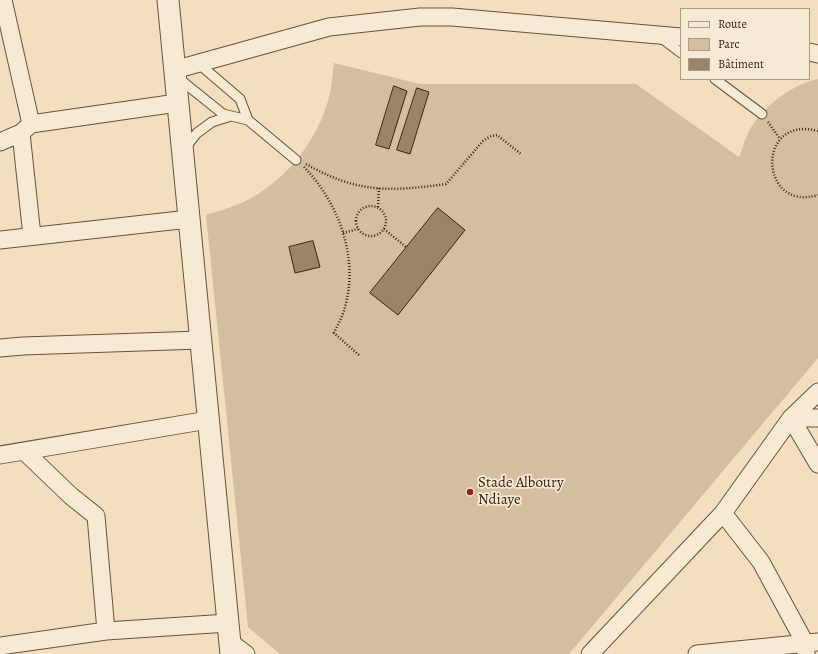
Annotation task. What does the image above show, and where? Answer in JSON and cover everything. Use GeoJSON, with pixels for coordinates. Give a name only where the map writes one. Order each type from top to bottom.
{"type":"FeatureCollection","features":[{"type":"Feature","properties":{"kind":"street"},"geometry":{"type":"LineString","coordinates":[[4,0],[26,129],[32,236]]}},
{"type":"Feature","properties":{"kind":"street"},"geometry":{"type":"LineString","coordinates":[[0,642],[106,631],[234,643],[208,420],[168,0]]}},
{"type":"Feature","properties":{"kind":"street"},"geometry":{"type":"LineString","coordinates":[[174,72],[198,63],[329,27],[420,17],[452,18],[680,37]]}},
{"type":"Feature","properties":{"kind":"street"},"geometry":{"type":"LineString","coordinates":[[0,142],[26,129],[177,103]]}},
{"type":"Feature","properties":{"kind":"street"},"geometry":{"type":"LineString","coordinates":[[0,240],[189,219]]}},
{"type":"Feature","properties":{"kind":"street"},"geometry":{"type":"LineString","coordinates":[[0,348],[200,340]]}},
{"type":"Feature","properties":{"kind":"street"},"geometry":{"type":"LineString","coordinates":[[590,654],[722,513],[792,418],[818,392]]}},
{"type":"Feature","properties":{"kind":"street"},"geometry":{"type":"LineString","coordinates":[[792,418],[818,418]]}},
{"type":"Feature","properties":{"kind":"street"},"geometry":{"type":"LineString","coordinates":[[792,418],[818,464]]}},
{"type":"Feature","properties":{"kind":"street"},"geometry":{"type":"LineString","coordinates":[[0,455],[208,420]]}},
{"type":"Feature","properties":{"kind":"street"},"geometry":{"type":"LineString","coordinates":[[24,451],[71,496],[96,516],[106,631]]}},
{"type":"Feature","properties":{"kind":"street"},"geometry":{"type":"LineString","coordinates":[[697,654],[810,646],[761,562],[722,513]]}},
{"type":"Feature","properties":{"kind":"lane"},"geometry":{"type":"LineString","coordinates":[[656,34],[680,52]]}},
{"type":"Feature","properties":{"kind":"lane"},"geometry":{"type":"LineString","coordinates":[[198,63],[240,99],[248,120]]}},
{"type":"Feature","properties":{"kind":"lane"},"geometry":{"type":"LineString","coordinates":[[174,72],[223,114],[248,120],[296,160]]}},
{"type":"Feature","properties":{"kind":"lane"},"geometry":{"type":"LineString","coordinates":[[716,80],[762,114]]}},
{"type":"Feature","properties":{"kind":"lane"},"geometry":{"type":"LineString","coordinates":[[183,163],[185,148],[197,133],[212,122],[231,116]]}},
{"type":"Feature","properties":{"kind":"path"},"geometry":{"type":"LineString","coordinates":[[762,114],[780,140]]}},
{"type":"Feature","properties":{"kind":"path"},"geometry":{"type":"LineString","coordinates":[[818,131],[810,128],[799,129],[788,133],[780,140],[774,150],[771,161],[773,173],[778,184],[787,192],[798,197],[818,195]]}},
{"type":"Feature","properties":{"kind":"path"},"geometry":{"type":"LineString","coordinates":[[296,160],[327,175],[356,185],[379,188],[419,188],[446,184],[483,141],[491,136],[497,135],[521,154]]}},
{"type":"Feature","properties":{"kind":"path"},"geometry":{"type":"LineString","coordinates":[[296,160],[309,173],[328,200],[343,233],[349,258],[349,283],[345,308],[334,333],[360,356]]}},
{"type":"Feature","properties":{"kind":"path"},"geometry":{"type":"LineString","coordinates":[[378,207],[379,188]]}},
{"type":"Feature","properties":{"kind":"path"},"geometry":{"type":"LineString","coordinates":[[368,205],[378,207],[385,214],[386,224],[380,233],[371,236],[362,233],[358,229],[356,220],[359,210],[368,205]]}},
{"type":"Feature","properties":{"kind":"path"},"geometry":{"type":"LineString","coordinates":[[343,233],[358,229]]}},
{"type":"Feature","properties":{"kind":"path"},"geometry":{"type":"LineString","coordinates":[[384,229],[406,247]]}},
{"type":"Feature","properties":{"kind":"green space","name":"Stade Alboury Ndiaye"},"geometry":{"type":"Polygon","coordinates":[[[334,63],[420,84],[636,84],[739,157],[746,137],[752,126],[772,103],[780,96],[798,86],[818,79],[818,358],[569,654],[280,654],[248,627],[206,215],[244,202],[260,193],[275,182],[301,155],[320,123],[331,88],[334,63]]]}},
{"type":"Feature","properties":{"kind":"building"},"geometry":{"type":"Polygon","coordinates":[[[394,86],[407,91],[389,149],[376,145],[394,86]]]}},
{"type":"Feature","properties":{"kind":"building"},"geometry":{"type":"Polygon","coordinates":[[[417,88],[429,92],[410,154],[397,150],[417,88]]]}},
{"type":"Feature","properties":{"kind":"building"},"geometry":{"type":"Polygon","coordinates":[[[438,208],[465,230],[398,315],[370,293],[438,208]]]}},
{"type":"Feature","properties":{"kind":"building"},"geometry":{"type":"Polygon","coordinates":[[[313,241],[320,267],[295,273],[289,247],[313,241]]]}},
{"type":"Feature","properties":{"kind":"place","name":"Stade Alboury Ndiaye"},"geometry":{"type":"Point","coordinates":[470,492]}}]}
